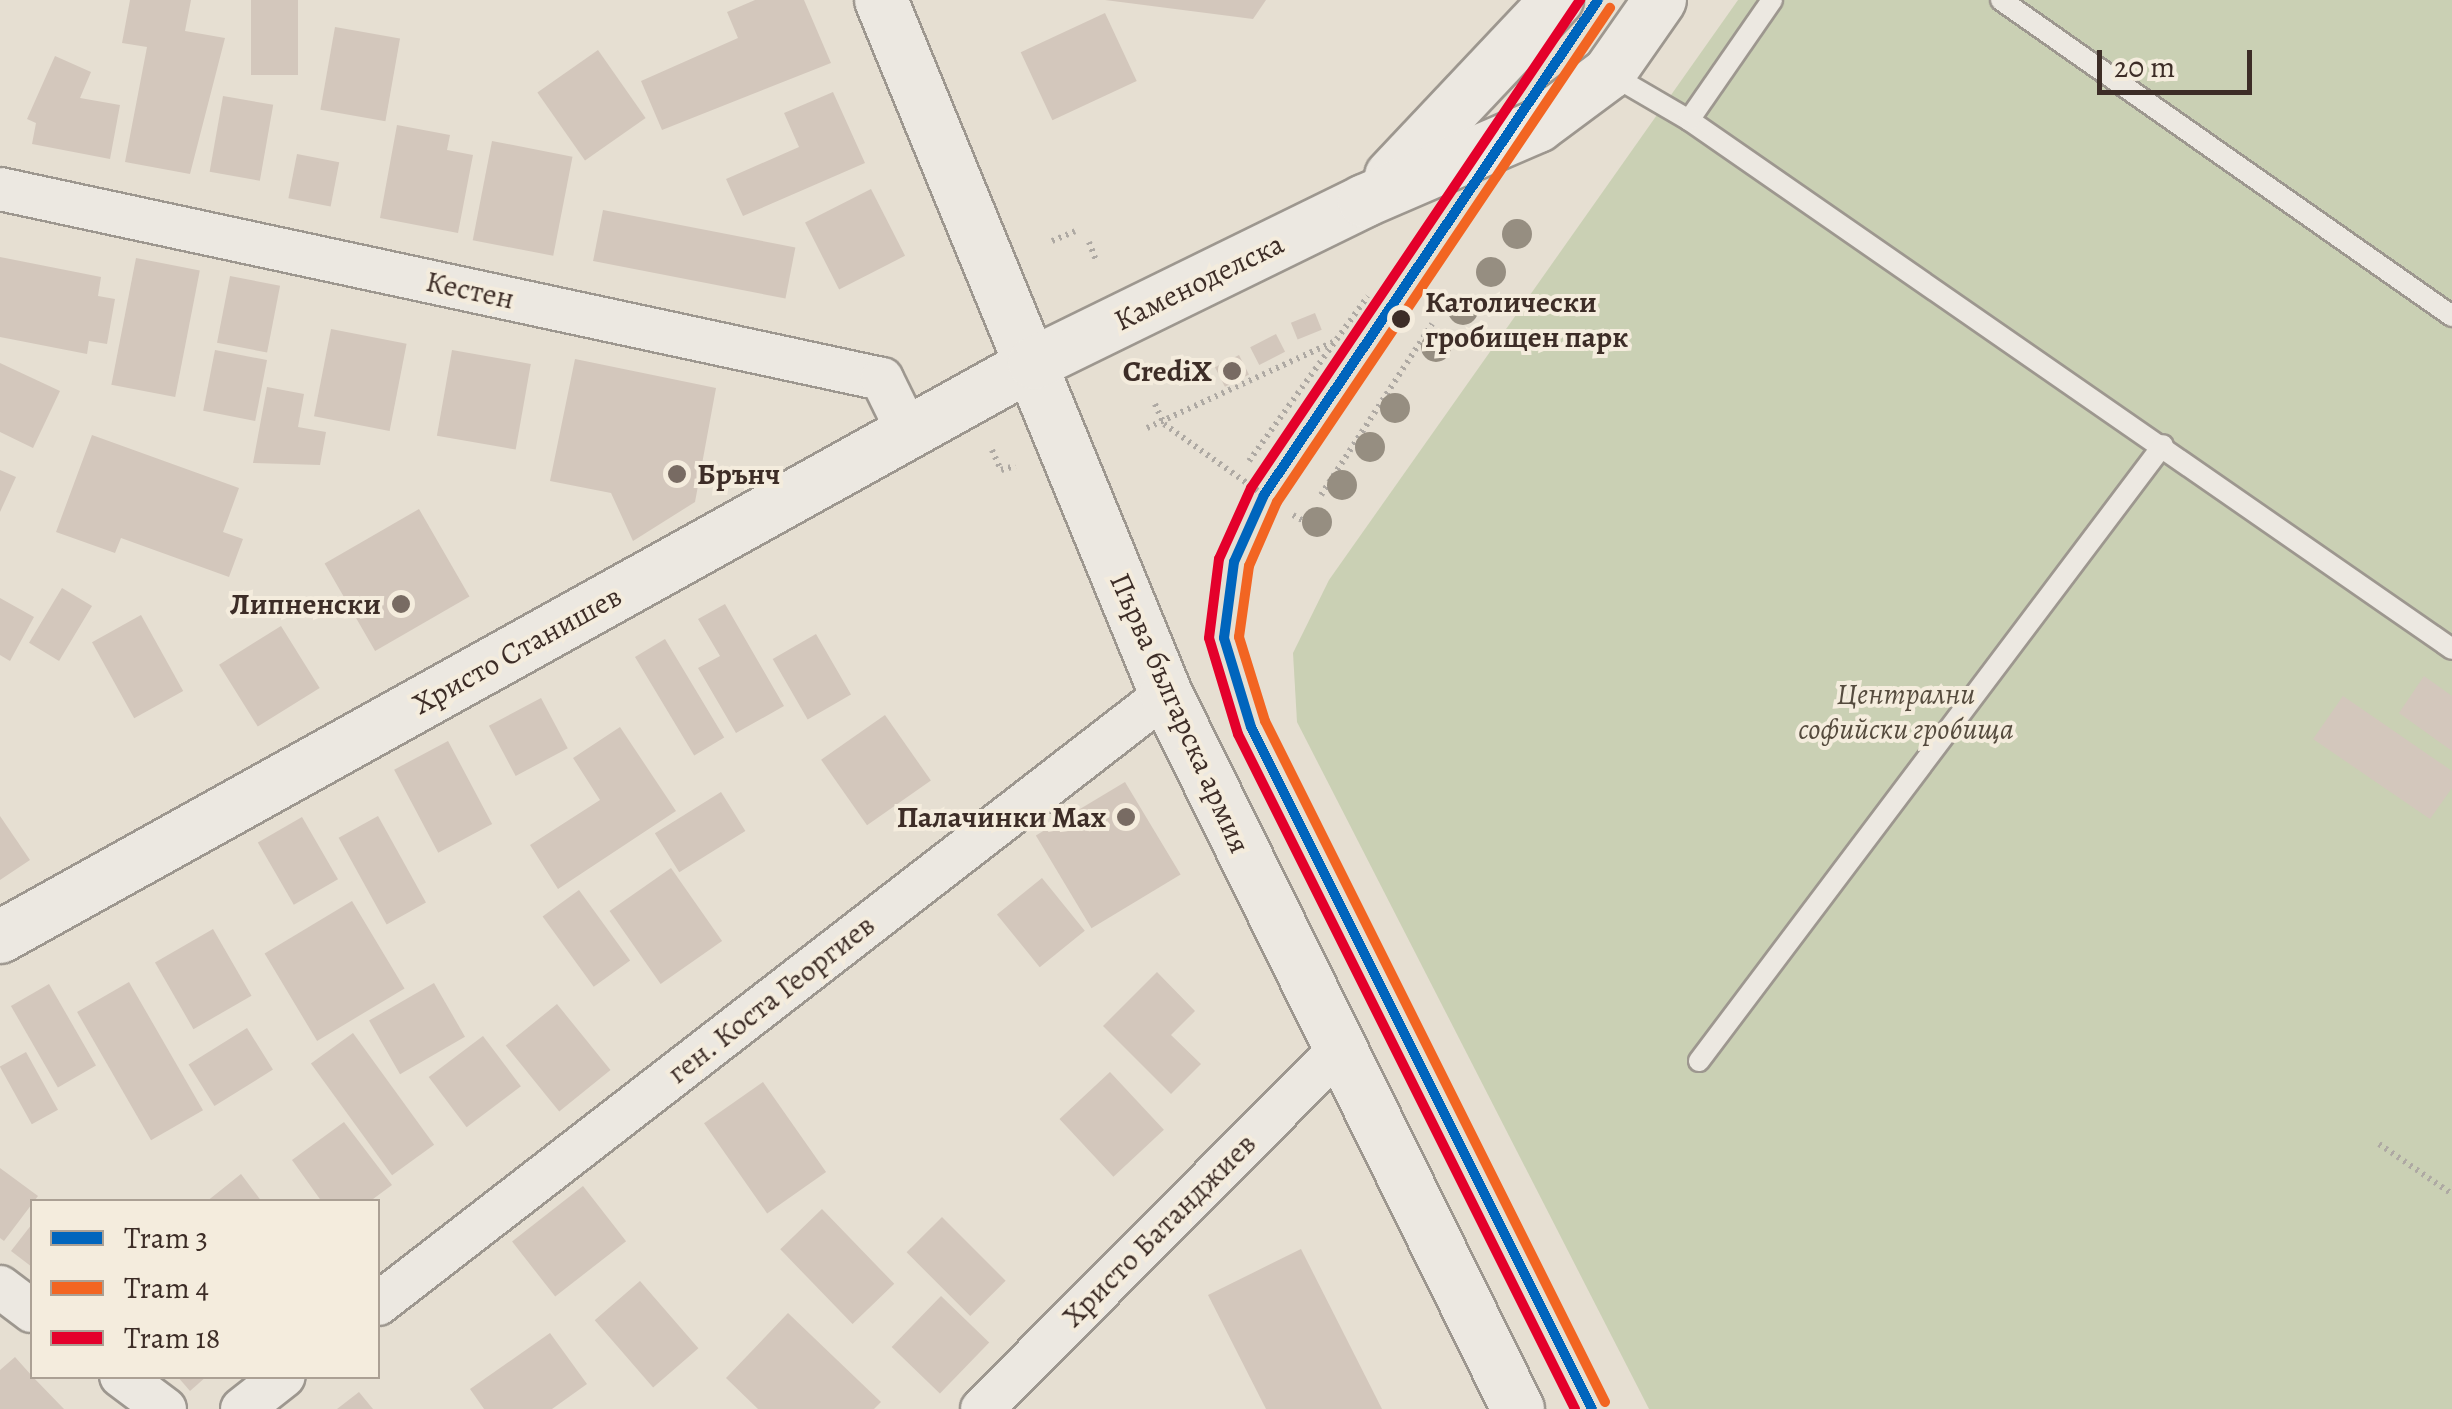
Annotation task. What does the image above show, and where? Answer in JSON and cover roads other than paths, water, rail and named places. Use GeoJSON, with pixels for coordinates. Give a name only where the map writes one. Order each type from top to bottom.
{"type":"FeatureCollection","features":[{"type":"Feature","properties":{"kind":"street","name":"Първа българска армия"},"geometry":{"type":"LineString","coordinates":[[881,0],[1034,362],[1166,694],[1337,1052],[1518,1409]]}},
{"type":"Feature","properties":{"kind":"street","name":"Каменоделска"},"geometry":{"type":"LineString","coordinates":[[1364,201],[1456,115],[1557,0]]}},
{"type":"Feature","properties":{"kind":"street","name":"Каменоделска"},"geometry":{"type":"LineString","coordinates":[[1034,362],[1364,201],[1538,126],[1608,73],[1660,0]]}},
{"type":"Feature","properties":{"kind":"street","name":"Кестен"},"geometry":{"type":"LineString","coordinates":[[0,189],[882,380],[908,432]]}},
{"type":"Feature","properties":{"kind":"street","name":"Христо Станишев"},"geometry":{"type":"LineString","coordinates":[[0,937],[1034,362]]}},
{"type":"Feature","properties":{"kind":"street","name":"ген. Коста Георгиев"},"geometry":{"type":"LineString","coordinates":[[380,1302],[1166,694]]}},
{"type":"Feature","properties":{"kind":"street","name":"Христо Батанджиев"},"geometry":{"type":"LineString","coordinates":[[982,1409],[1337,1052]]}},
{"type":"Feature","properties":{"kind":"street"},"geometry":{"type":"LineString","coordinates":[[0,1287],[30,1310]]}},
{"type":"Feature","properties":{"kind":"street"},"geometry":{"type":"LineString","coordinates":[[125,1379],[164,1409]]}},
{"type":"Feature","properties":{"kind":"street"},"geometry":{"type":"LineString","coordinates":[[242,1409],[280,1379]]}},
{"type":"Feature","properties":{"kind":"lane"},"geometry":{"type":"LineString","coordinates":[[1690,120],[1772,0]]}},
{"type":"Feature","properties":{"kind":"lane"},"geometry":{"type":"LineString","coordinates":[[2001,0],[2452,316]]}},
{"type":"Feature","properties":{"kind":"lane"},"geometry":{"type":"LineString","coordinates":[[1608,73],[1690,120],[2452,649]]}},
{"type":"Feature","properties":{"kind":"lane"},"geometry":{"type":"LineString","coordinates":[[1699,1061],[2163,445]]}},
{"type":"Feature","properties":{"kind":"tram line","name":"18"},"geometry":{"type":"LineString","coordinates":[[1575,1409],[1238,734],[1209,638],[1219,559],[1251,488],[1580,0]]}},
{"type":"Feature","properties":{"kind":"tram line","name":"3"},"geometry":{"type":"LineString","coordinates":[[1592,1409],[1251,727],[1224,638],[1234,562],[1264,495],[1598,0]]}},
{"type":"Feature","properties":{"kind":"tram line","name":"4"},"geometry":{"type":"LineString","coordinates":[[1605,1402],[1265,721],[1239,637],[1249,566],[1277,502],[1610,8]]}},
{"type":"Feature","properties":{"kind":"place","name":"Католически гробищен парк"},"geometry":{"type":"Point","coordinates":[1401,319]}},
{"type":"Feature","properties":{"kind":"place","name":"CrediX"},"geometry":{"type":"Point","coordinates":[1232,371]}},
{"type":"Feature","properties":{"kind":"place","name":"Брънч"},"geometry":{"type":"Point","coordinates":[677,474]}},
{"type":"Feature","properties":{"kind":"place","name":"Липненски"},"geometry":{"type":"Point","coordinates":[401,604]}},
{"type":"Feature","properties":{"kind":"place","name":"Палачинки Max"},"geometry":{"type":"Point","coordinates":[1126,817]}},
{"type":"Feature","properties":{"kind":"park label","name":"Централни софийски гробища"},"geometry":{"type":"Point","coordinates":[1906,711]}}]}
